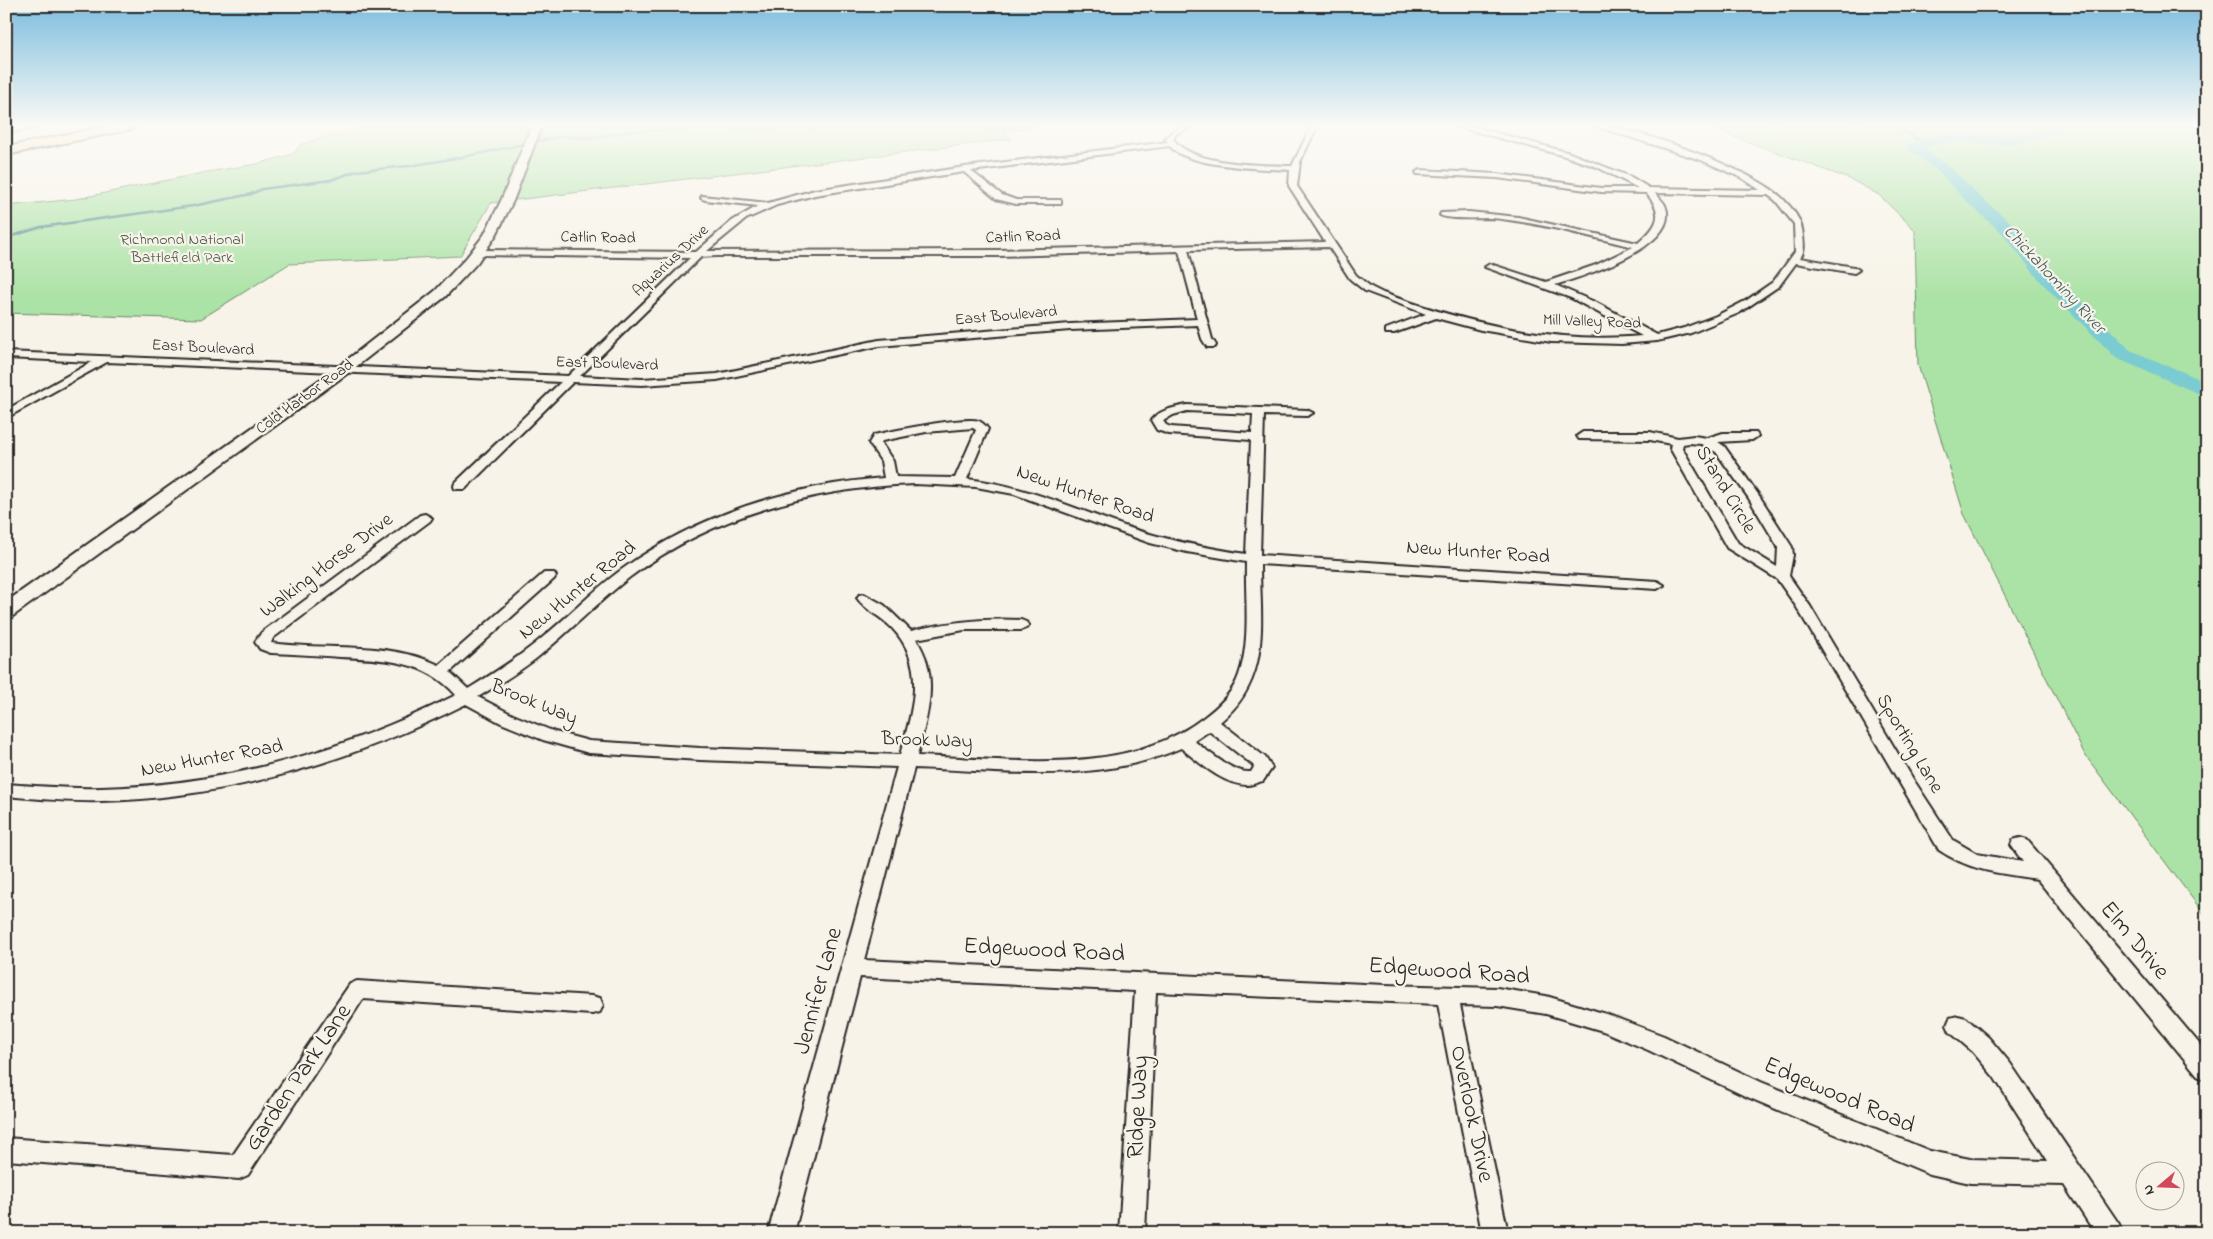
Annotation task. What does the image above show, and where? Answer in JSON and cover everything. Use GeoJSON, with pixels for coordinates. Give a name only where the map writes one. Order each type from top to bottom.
{"type":"FeatureCollection","features":[{"type":"Feature","properties":{"kind":"main road","name":"Cold Harbor Road"},"geometry":{"type":"LineString","coordinates":[[6,612],[343,370],[440,294],[481,248],[507,201],[514,183]]}},
{"type":"Feature","properties":{"kind":"street","name":"Aquarius Drive"},"geometry":{"type":"LineString","coordinates":[[460,486],[731,225],[768,205],[803,196],[882,183]]}},
{"type":"Feature","properties":{"kind":"street"},"geometry":{"type":"LineString","coordinates":[[982,183],[999,197],[1016,202],[1058,202]]}},
{"type":"Feature","properties":{"kind":"street","name":"Mill Valley Road"},"geometry":{"type":"LineString","coordinates":[[1292,183],[1330,244],[1353,277],[1380,295],[1434,315],[1482,327],[1542,336],[1605,341],[1652,338],[1694,327],[1738,308],[1772,288],[1784,277],[1797,260],[1802,247],[1801,227],[1790,209],[1773,193],[1754,183]]}},
{"type":"Feature","properties":{"kind":"street"},"geometry":{"type":"LineString","coordinates":[[1543,183],[1583,189],[1773,193]]}},
{"type":"Feature","properties":{"kind":"street"},"geometry":{"type":"LineString","coordinates":[[1548,284],[1595,270],[1640,246],[1653,236],[1661,221],[1661,207],[1648,191],[1633,183]]}},
{"type":"Feature","properties":{"kind":"street"},"geometry":{"type":"LineString","coordinates":[[706,198],[768,205]]}},
{"type":"Feature","properties":{"kind":"street"},"geometry":{"type":"LineString","coordinates":[[1444,215],[1475,214],[1517,218],[1640,246]]}},
{"type":"Feature","properties":{"kind":"street","name":"Catlin Road"},"geometry":{"type":"LineString","coordinates":[[481,248],[716,253],[919,254],[1330,244]]}},
{"type":"Feature","properties":{"kind":"street"},"geometry":{"type":"LineString","coordinates":[[1183,248],[1202,322],[1211,345]]}},
{"type":"Feature","properties":{"kind":"street"},"geometry":{"type":"LineString","coordinates":[[1797,260],[1854,270]]}},
{"type":"Feature","properties":{"kind":"street"},"geometry":{"type":"LineString","coordinates":[[1490,267],[1548,284],[1604,310],[1652,338]]}},
{"type":"Feature","properties":{"kind":"street"},"geometry":{"type":"LineString","coordinates":[[1390,331],[1434,315]]}},
{"type":"Feature","properties":{"kind":"street","name":"East Boulevard"},"geometry":{"type":"LineString","coordinates":[[6,354],[642,382],[694,380],[879,343],[1070,326],[1202,322]]}},
{"type":"Feature","properties":{"kind":"street"},"geometry":{"type":"LineString","coordinates":[[6,415],[106,359]]}},
{"type":"Feature","properties":{"kind":"street"},"geometry":{"type":"LineString","coordinates":[[1257,437],[1168,430],[1161,427],[1156,420],[1169,412],[1187,408],[1307,412]]}},
{"type":"Feature","properties":{"kind":"street","name":"Brook Way"},"geometry":{"type":"LineString","coordinates":[[466,696],[507,720],[549,736],[589,746],[700,754],[1080,767],[1116,763],[1150,755],[1183,741],[1210,723],[1230,703],[1246,676],[1250,658],[1259,410]]}},
{"type":"Feature","properties":{"kind":"street"},"geometry":{"type":"LineString","coordinates":[[890,481],[889,463],[884,453],[875,444],[878,438],[926,428],[976,424],[982,429],[959,482]]}},
{"type":"Feature","properties":{"kind":"street"},"geometry":{"type":"LineString","coordinates":[[1583,436],[1650,436],[1678,442]]}},
{"type":"Feature","properties":{"kind":"street"},"geometry":{"type":"LineString","coordinates":[[1707,442],[1723,437],[1752,436]]}},
{"type":"Feature","properties":{"kind":"street","name":"Stand Circle"},"geometry":{"type":"LineString","coordinates":[[1690,440],[1707,442],[1720,449],[1754,497],[1785,548],[1786,555],[1782,576],[1732,545],[1702,490],[1676,448],[1678,442],[1690,440]]}},
{"type":"Feature","properties":{"kind":"street","name":"New Hunter Road"},"geometry":{"type":"LineString","coordinates":[[6,790],[99,795],[185,788],[244,777],[343,750],[389,733],[466,696],[534,653],[600,594],[629,572],[688,536],[741,513],[803,495],[847,486],[890,481],[959,482],[997,487],[1039,497],[1123,530],[1161,542],[1210,553],[1254,559],[1657,585]]}},
{"type":"Feature","properties":{"kind":"street","name":"Walking Horse Drive"},"geometry":{"type":"LineString","coordinates":[[424,518],[267,635],[263,642],[265,646],[271,648],[382,654],[419,662],[440,672],[466,696]]}},
{"type":"Feature","properties":{"kind":"street"},"geometry":{"type":"LineString","coordinates":[[440,672],[465,652],[549,576]]}},
{"type":"Feature","properties":{"kind":"street","name":"Sporting Lane"},"geometry":{"type":"LineString","coordinates":[[1782,576],[1803,606],[1907,783],[1946,844],[1964,857],[1975,861],[2043,873]]}},
{"type":"Feature","properties":{"kind":"street","name":"Jennifer Lane"},"geometry":{"type":"LineString","coordinates":[[781,1233],[922,705],[923,673],[916,651],[908,636],[881,609],[864,598]]}},
{"type":"Feature","properties":{"kind":"street"},"geometry":{"type":"LineString","coordinates":[[908,636],[958,626],[983,624],[1022,625]]}},
{"type":"Feature","properties":{"kind":"street"},"geometry":{"type":"LineString","coordinates":[[1183,741],[1235,777],[1253,778],[1260,774],[1262,768],[1259,761],[1210,723]]}},
{"type":"Feature","properties":{"kind":"street","name":"Elm Drive"},"geometry":{"type":"LineString","coordinates":[[2020,845],[2207,1070]]}},
{"type":"Feature","properties":{"kind":"street","name":"Edgewood Road"},"geometry":{"type":"LineString","coordinates":[[852,968],[1497,997],[1546,1005],[1606,1023],[1656,1043],[1753,1089],[1930,1162],[1970,1171],[2070,1173]]}},
{"type":"Feature","properties":{"kind":"street","name":"Ridge Way"},"geometry":{"type":"LineString","coordinates":[[1132,1233],[1146,982]]}},
{"type":"Feature","properties":{"kind":"street","name":"Garden Park Lane"},"geometry":{"type":"LineString","coordinates":[[6,1149],[239,1167],[357,990],[592,1005]]}},
{"type":"Feature","properties":{"kind":"street","name":"Overlook Drive"},"geometry":{"type":"LineString","coordinates":[[1447,996],[1495,1233]]}},
{"type":"Feature","properties":{"kind":"street"},"geometry":{"type":"LineString","coordinates":[[1958,1025],[1980,1045],[2002,1070],[2110,1233]]}},
{"type":"Feature","properties":{"kind":"green space","name":"Richmond National Battlefield Park"},"geometry":{"type":"Polygon","coordinates":[[[155,183],[655,183],[491,203],[460,256],[289,264],[201,319],[6,313],[6,206],[76,199],[155,183]]]}},
{"type":"Feature","properties":{"kind":"green space"},"geometry":{"type":"Polygon","coordinates":[[[1857,183],[2207,183],[2207,918],[2085,755],[1964,514],[1918,365],[1915,230],[1879,195],[1857,183]]]}},
{"type":"Feature","properties":{"kind":"waterway"},"geometry":{"type":"LineString","coordinates":[[6,238],[41,227],[193,206],[251,194],[262,189],[309,183]]}},
{"type":"Feature","properties":{"kind":"waterway","name":"Chickahominy River"},"geometry":{"type":"LineString","coordinates":[[1957,183],[2008,229],[2048,278],[2123,354],[2207,390]]}}]}
